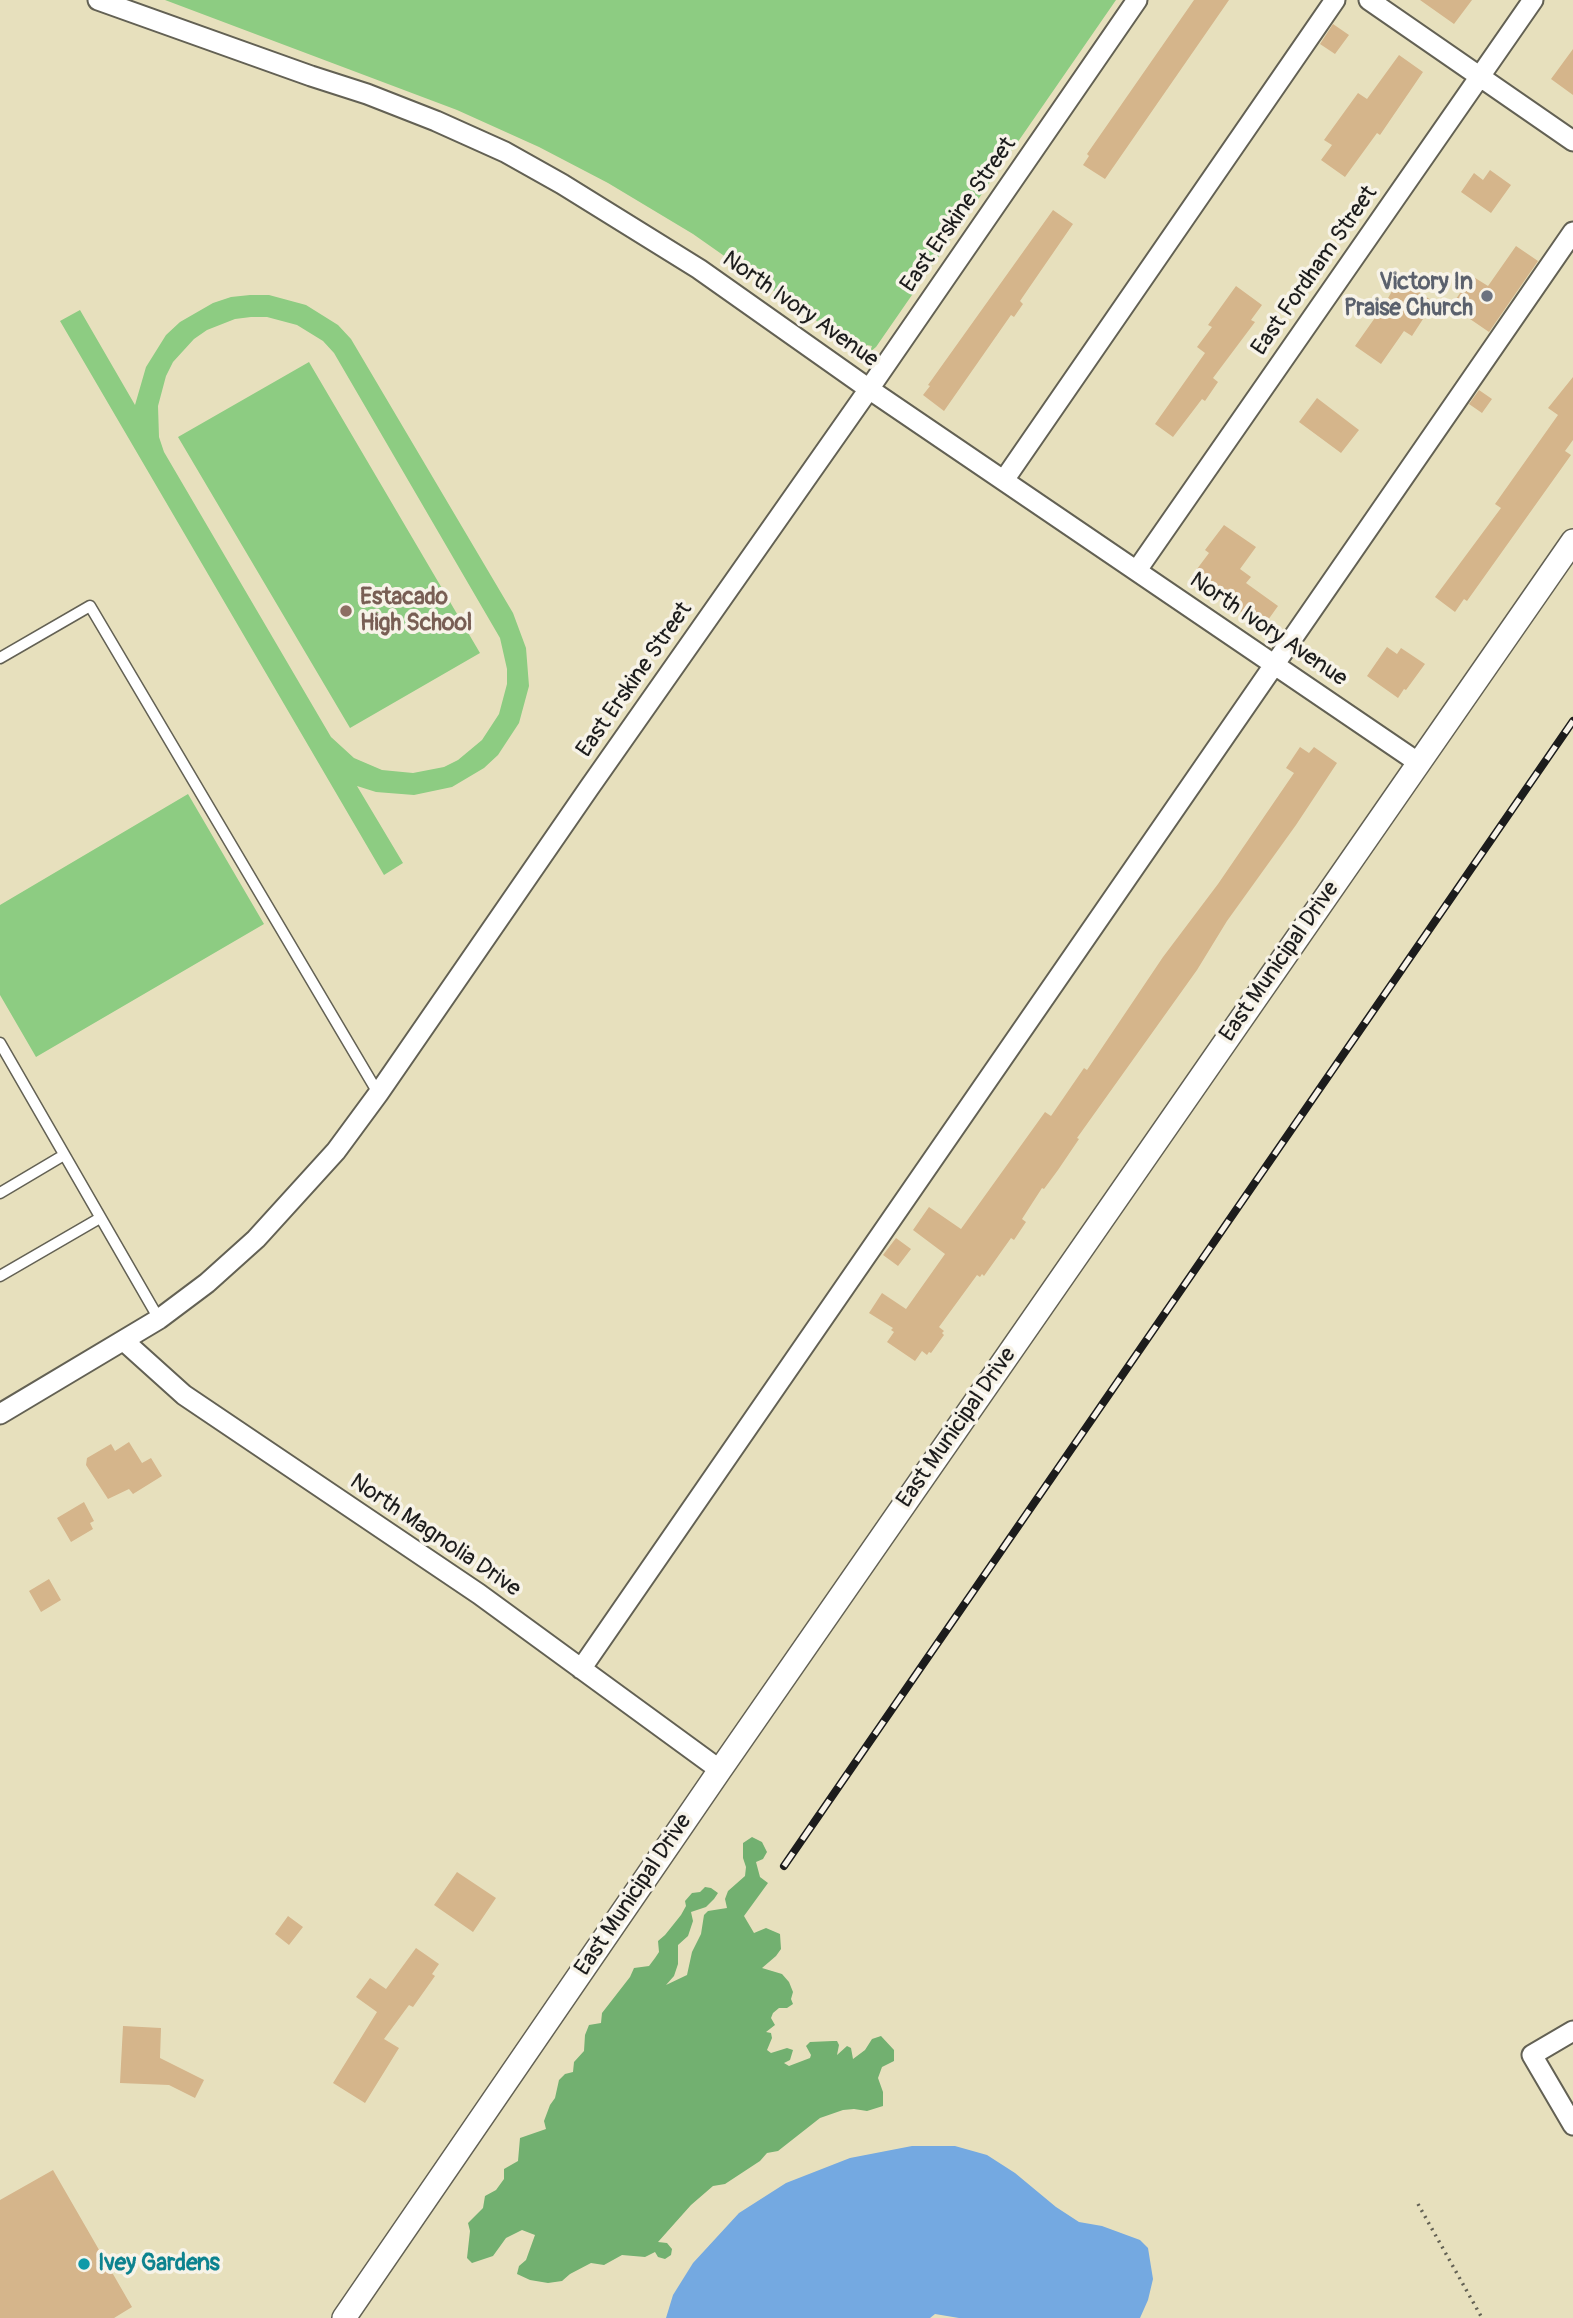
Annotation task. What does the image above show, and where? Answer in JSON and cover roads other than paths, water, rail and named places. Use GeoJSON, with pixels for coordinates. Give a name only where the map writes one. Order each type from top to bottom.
{"type":"FeatureCollection","features":[{"type":"Feature","properties":{"kind":"street","name":"North Ivory Avenue"},"geometry":{"type":"LineString","coordinates":[[99,0],[436,121],[505,152],[623,220],[699,269],[1419,763]]}},
{"type":"Feature","properties":{"kind":"street","name":"East Erskine Street"},"geometry":{"type":"LineString","coordinates":[[0,1414],[159,1320],[207,1283],[256,1238],[335,1151],[379,1094],[1137,0]]}},
{"type":"Feature","properties":{"kind":"street"},"geometry":{"type":"LineString","coordinates":[[1004,480],[1335,0]]}},
{"type":"Feature","properties":{"kind":"street"},"geometry":{"type":"LineString","coordinates":[[1369,0],[1573,141]]}},
{"type":"Feature","properties":{"kind":"street","name":"East Fordham Street"},"geometry":{"type":"LineString","coordinates":[[1138,570],[1533,0]]}},
{"type":"Feature","properties":{"kind":"street"},"geometry":{"type":"LineString","coordinates":[[581,1669],[1573,232]]}},
{"type":"Feature","properties":{"kind":"street","name":"East Municipal Drive"},"geometry":{"type":"LineString","coordinates":[[344,2318],[720,1770],[1573,541]]}},
{"type":"Feature","properties":{"kind":"street","name":"North Magnolia Drive"},"geometry":{"type":"LineString","coordinates":[[124,1341],[184,1395],[479,1594],[720,1770]]}},
{"type":"Feature","properties":{"kind":"street"},"geometry":{"type":"LineString","coordinates":[[1573,2031],[1532,2055],[1573,2125]]}},
{"type":"Feature","properties":{"kind":"lane"},"geometry":{"type":"LineString","coordinates":[[0,658],[90,606],[379,1094]]}},
{"type":"Feature","properties":{"kind":"lane"},"geometry":{"type":"LineString","coordinates":[[0,1043],[159,1320]]}},
{"type":"Feature","properties":{"kind":"lane"},"geometry":{"type":"LineString","coordinates":[[0,1193],[64,1156]]}},
{"type":"Feature","properties":{"kind":"lane"},"geometry":{"type":"LineString","coordinates":[[0,1276],[100,1218]]}},
{"type":"Feature","properties":{"kind":"water"},"geometry":{"type":"Polygon","coordinates":[[[912,2146],[955,2146],[987,2155],[1079,2222],[1102,2226],[1140,2240],[1148,2248],[1153,2279],[1140,2318],[959,2318],[935,2314],[930,2318],[666,2318],[673,2295],[693,2263],[739,2213],[786,2183],[850,2158],[912,2146]]]}},
{"type":"Feature","properties":{"kind":"railway"},"geometry":{"type":"LineString","coordinates":[[784,1866],[1573,721]]}},
{"type":"Feature","properties":{"kind":"place","name":"Victory In Praise Church"},"geometry":{"type":"Point","coordinates":[1487,296]}},
{"type":"Feature","properties":{"kind":"place","name":"Estacado High School"},"geometry":{"type":"Point","coordinates":[346,611]}},
{"type":"Feature","properties":{"kind":"place","name":"Ivey Gardens"},"geometry":{"type":"Point","coordinates":[84,2264]}}]}
